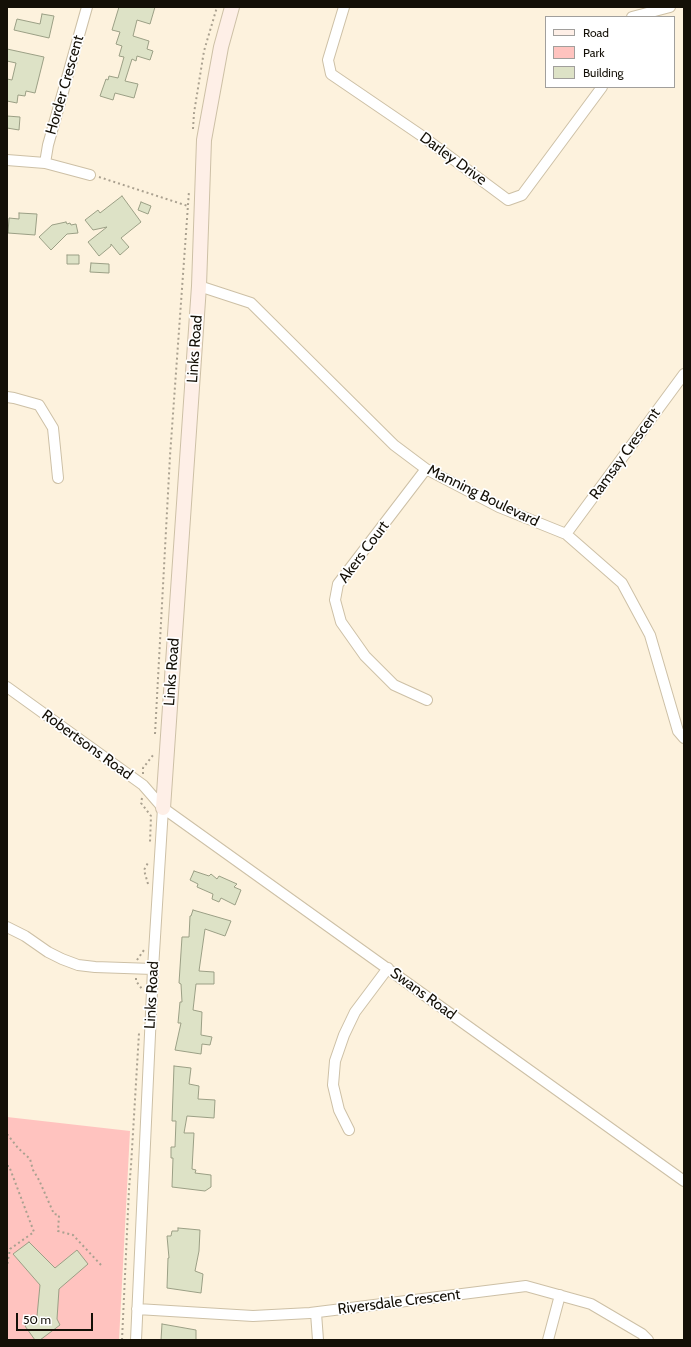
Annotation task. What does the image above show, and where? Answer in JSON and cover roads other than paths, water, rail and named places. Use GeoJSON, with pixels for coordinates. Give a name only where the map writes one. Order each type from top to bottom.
{"type":"FeatureCollection","features":[{"type":"Feature","properties":{"kind":"street","name":"Horder Crescent"},"geometry":{"type":"LineString","coordinates":[[44,163],[87,7]]}},
{"type":"Feature","properties":{"kind":"street","name":"Links Road"},"geometry":{"type":"LineString","coordinates":[[136,1340],[153,969],[199,286],[204,140],[221,48],[232,7]]}},
{"type":"Feature","properties":{"kind":"street","name":"Darley Drive"},"geometry":{"type":"LineString","coordinates":[[344,7],[328,60],[332,74],[422,136],[508,200],[522,194],[601,88]]}},
{"type":"Feature","properties":{"kind":"street"},"geometry":{"type":"LineString","coordinates":[[635,16],[670,7]]}},
{"type":"Feature","properties":{"kind":"street"},"geometry":{"type":"LineString","coordinates":[[7,160],[44,163],[90,175]]}},
{"type":"Feature","properties":{"kind":"street","name":"Manning Boulevard"},"geometry":{"type":"LineString","coordinates":[[199,286],[251,303],[394,445],[426,470],[499,507],[566,534],[622,583],[650,635],[678,731],[684,738]]}},
{"type":"Feature","properties":{"kind":"street","name":"Ramsay Crescent"},"geometry":{"type":"LineString","coordinates":[[566,534],[684,374]]}},
{"type":"Feature","properties":{"kind":"street"},"geometry":{"type":"LineString","coordinates":[[7,397],[39,405],[53,428],[58,478]]}},
{"type":"Feature","properties":{"kind":"street","name":"Akers Court"},"geometry":{"type":"LineString","coordinates":[[426,470],[338,584],[335,600],[341,622],[365,656],[394,685],[427,700]]}},
{"type":"Feature","properties":{"kind":"street","name":"Robertsons Road"},"geometry":{"type":"LineString","coordinates":[[7,687],[143,785],[163,808]]}},
{"type":"Feature","properties":{"kind":"street","name":"Swans Road"},"geometry":{"type":"LineString","coordinates":[[163,808],[684,1181]]}},
{"type":"Feature","properties":{"kind":"street"},"geometry":{"type":"LineString","coordinates":[[7,927],[25,936],[48,952],[62,959],[78,964],[96,967],[153,969]]}},
{"type":"Feature","properties":{"kind":"street"},"geometry":{"type":"LineString","coordinates":[[349,1130],[339,1110],[333,1086],[335,1061],[344,1035],[356,1012],[388,968]]}},
{"type":"Feature","properties":{"kind":"street","name":"Riversdale Crescent"},"geometry":{"type":"LineString","coordinates":[[138,1310],[253,1316],[316,1313],[526,1286],[590,1304],[642,1334],[648,1340]]}},
{"type":"Feature","properties":{"kind":"street"},"geometry":{"type":"LineString","coordinates":[[548,1340],[560,1295]]}},
{"type":"Feature","properties":{"kind":"street"},"geometry":{"type":"LineString","coordinates":[[316,1313],[318,1340]]}}]}
